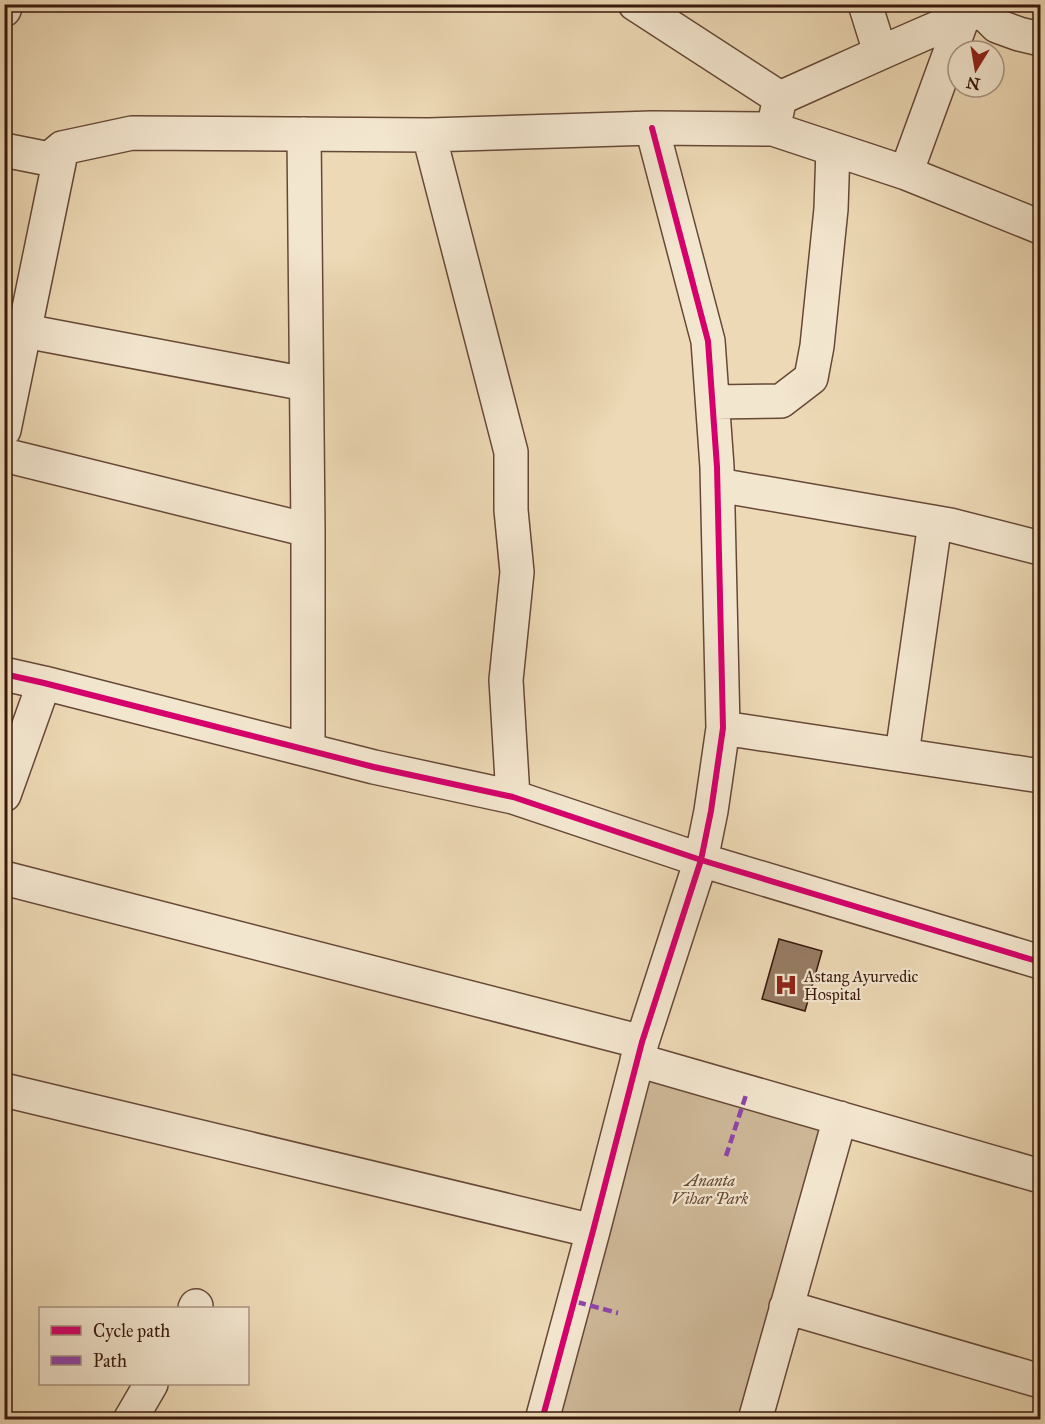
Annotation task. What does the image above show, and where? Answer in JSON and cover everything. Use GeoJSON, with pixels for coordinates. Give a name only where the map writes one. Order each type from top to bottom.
{"type":"FeatureCollection","features":[{"type":"Feature","properties":{"kind":"street"},"geometry":{"type":"LineString","coordinates":[[4,10],[6,4]]}},
{"type":"Feature","properties":{"kind":"street"},"geometry":{"type":"LineString","coordinates":[[635,4],[777,114],[833,149],[906,173],[1041,227]]}},
{"type":"Feature","properties":{"kind":"street"},"geometry":{"type":"LineString","coordinates":[[865,4],[880,52]]}},
{"type":"Feature","properties":{"kind":"street"},"geometry":{"type":"LineString","coordinates":[[4,150],[49,159],[62,148],[132,133],[429,135],[652,128],[777,114],[880,52],[975,10]]}},
{"type":"Feature","properties":{"kind":"street"},"geometry":{"type":"LineString","coordinates":[[975,10],[997,26],[1041,39]]}},
{"type":"Feature","properties":{"kind":"street"},"geometry":{"type":"LineString","coordinates":[[906,173],[975,10]]}},
{"type":"Feature","properties":{"kind":"street"},"geometry":{"type":"LineString","coordinates":[[542,1419],[639,1051],[701,860],[711,811],[723,728],[718,485],[708,341],[652,128]]}},
{"type":"Feature","properties":{"kind":"street"},"geometry":{"type":"LineString","coordinates":[[304,134],[308,749]]}},
{"type":"Feature","properties":{"kind":"street"},"geometry":{"type":"LineString","coordinates":[[429,135],[511,452],[511,510],[517,572],[506,680],[513,797]]}},
{"type":"Feature","properties":{"kind":"street"},"geometry":{"type":"LineString","coordinates":[[4,430],[62,148]]}},
{"type":"Feature","properties":{"kind":"street"},"geometry":{"type":"LineString","coordinates":[[713,402],[781,401],[811,378],[817,346],[830,221],[833,149]]}},
{"type":"Feature","properties":{"kind":"street"},"geometry":{"type":"LineString","coordinates":[[25,331],[306,384]]}},
{"type":"Feature","properties":{"kind":"street"},"geometry":{"type":"LineString","coordinates":[[4,455],[308,530]]}},
{"type":"Feature","properties":{"kind":"street"},"geometry":{"type":"LineString","coordinates":[[718,485],[950,525],[1041,548]]}},
{"type":"Feature","properties":{"kind":"street"},"geometry":{"type":"LineString","coordinates":[[902,754],[935,523]]}},
{"type":"Feature","properties":{"kind":"street"},"geometry":{"type":"LineString","coordinates":[[4,674],[44,682],[374,767],[513,797],[701,860],[1041,962]]}},
{"type":"Feature","properties":{"kind":"street"},"geometry":{"type":"LineString","coordinates":[[4,795],[44,682]]}},
{"type":"Feature","properties":{"kind":"street"},"geometry":{"type":"LineString","coordinates":[[723,728],[1034,775]]}},
{"type":"Feature","properties":{"kind":"street"},"geometry":{"type":"LineString","coordinates":[[4,878],[639,1051],[840,1118],[1041,1176]]}},
{"type":"Feature","properties":{"kind":"street"},"geometry":{"type":"LineString","coordinates":[[4,1090],[593,1231]]}},
{"type":"Feature","properties":{"kind":"street"},"geometry":{"type":"LineString","coordinates":[[755,1419],[840,1118]]}},
{"type":"Feature","properties":{"kind":"street"},"geometry":{"type":"LineString","coordinates":[[786,1307],[1041,1381]]}},
{"type":"Feature","properties":{"kind":"street"},"geometry":{"type":"LineString","coordinates":[[130,1419],[150,1385]]}},
{"type":"Feature","properties":{"kind":"green space","name":"Ananta Vihar Park"},"geometry":{"type":"Polygon","coordinates":[[[639,1063],[836,1120],[745,1419],[546,1420],[639,1063]]]}},
{"type":"Feature","properties":{"kind":"building"},"geometry":{"type":"Polygon","coordinates":[[[779,939],[822,951],[805,1011],[762,999],[779,939]]]}},
{"type":"Feature","properties":{"kind":"marked path"},"geometry":{"type":"LineString","coordinates":[[726,1156],[747,1092]]}},
{"type":"Feature","properties":{"kind":"marked path"},"geometry":{"type":"LineString","coordinates":[[577,1302],[618,1313]]}},
{"type":"Feature","properties":{"kind":"cycle path"},"geometry":{"type":"LineString","coordinates":[[542,1420],[642,1042],[701,860],[711,811],[723,728],[717,467],[708,341],[652,128]]}},
{"type":"Feature","properties":{"kind":"cycle path"},"geometry":{"type":"LineString","coordinates":[[4,674],[374,767],[513,797],[701,860],[1040,962]]}},
{"type":"Feature","properties":{"kind":"place","name":"Astang Ayurvedic Hospital"},"geometry":{"type":"Point","coordinates":[786,985]}}]}
